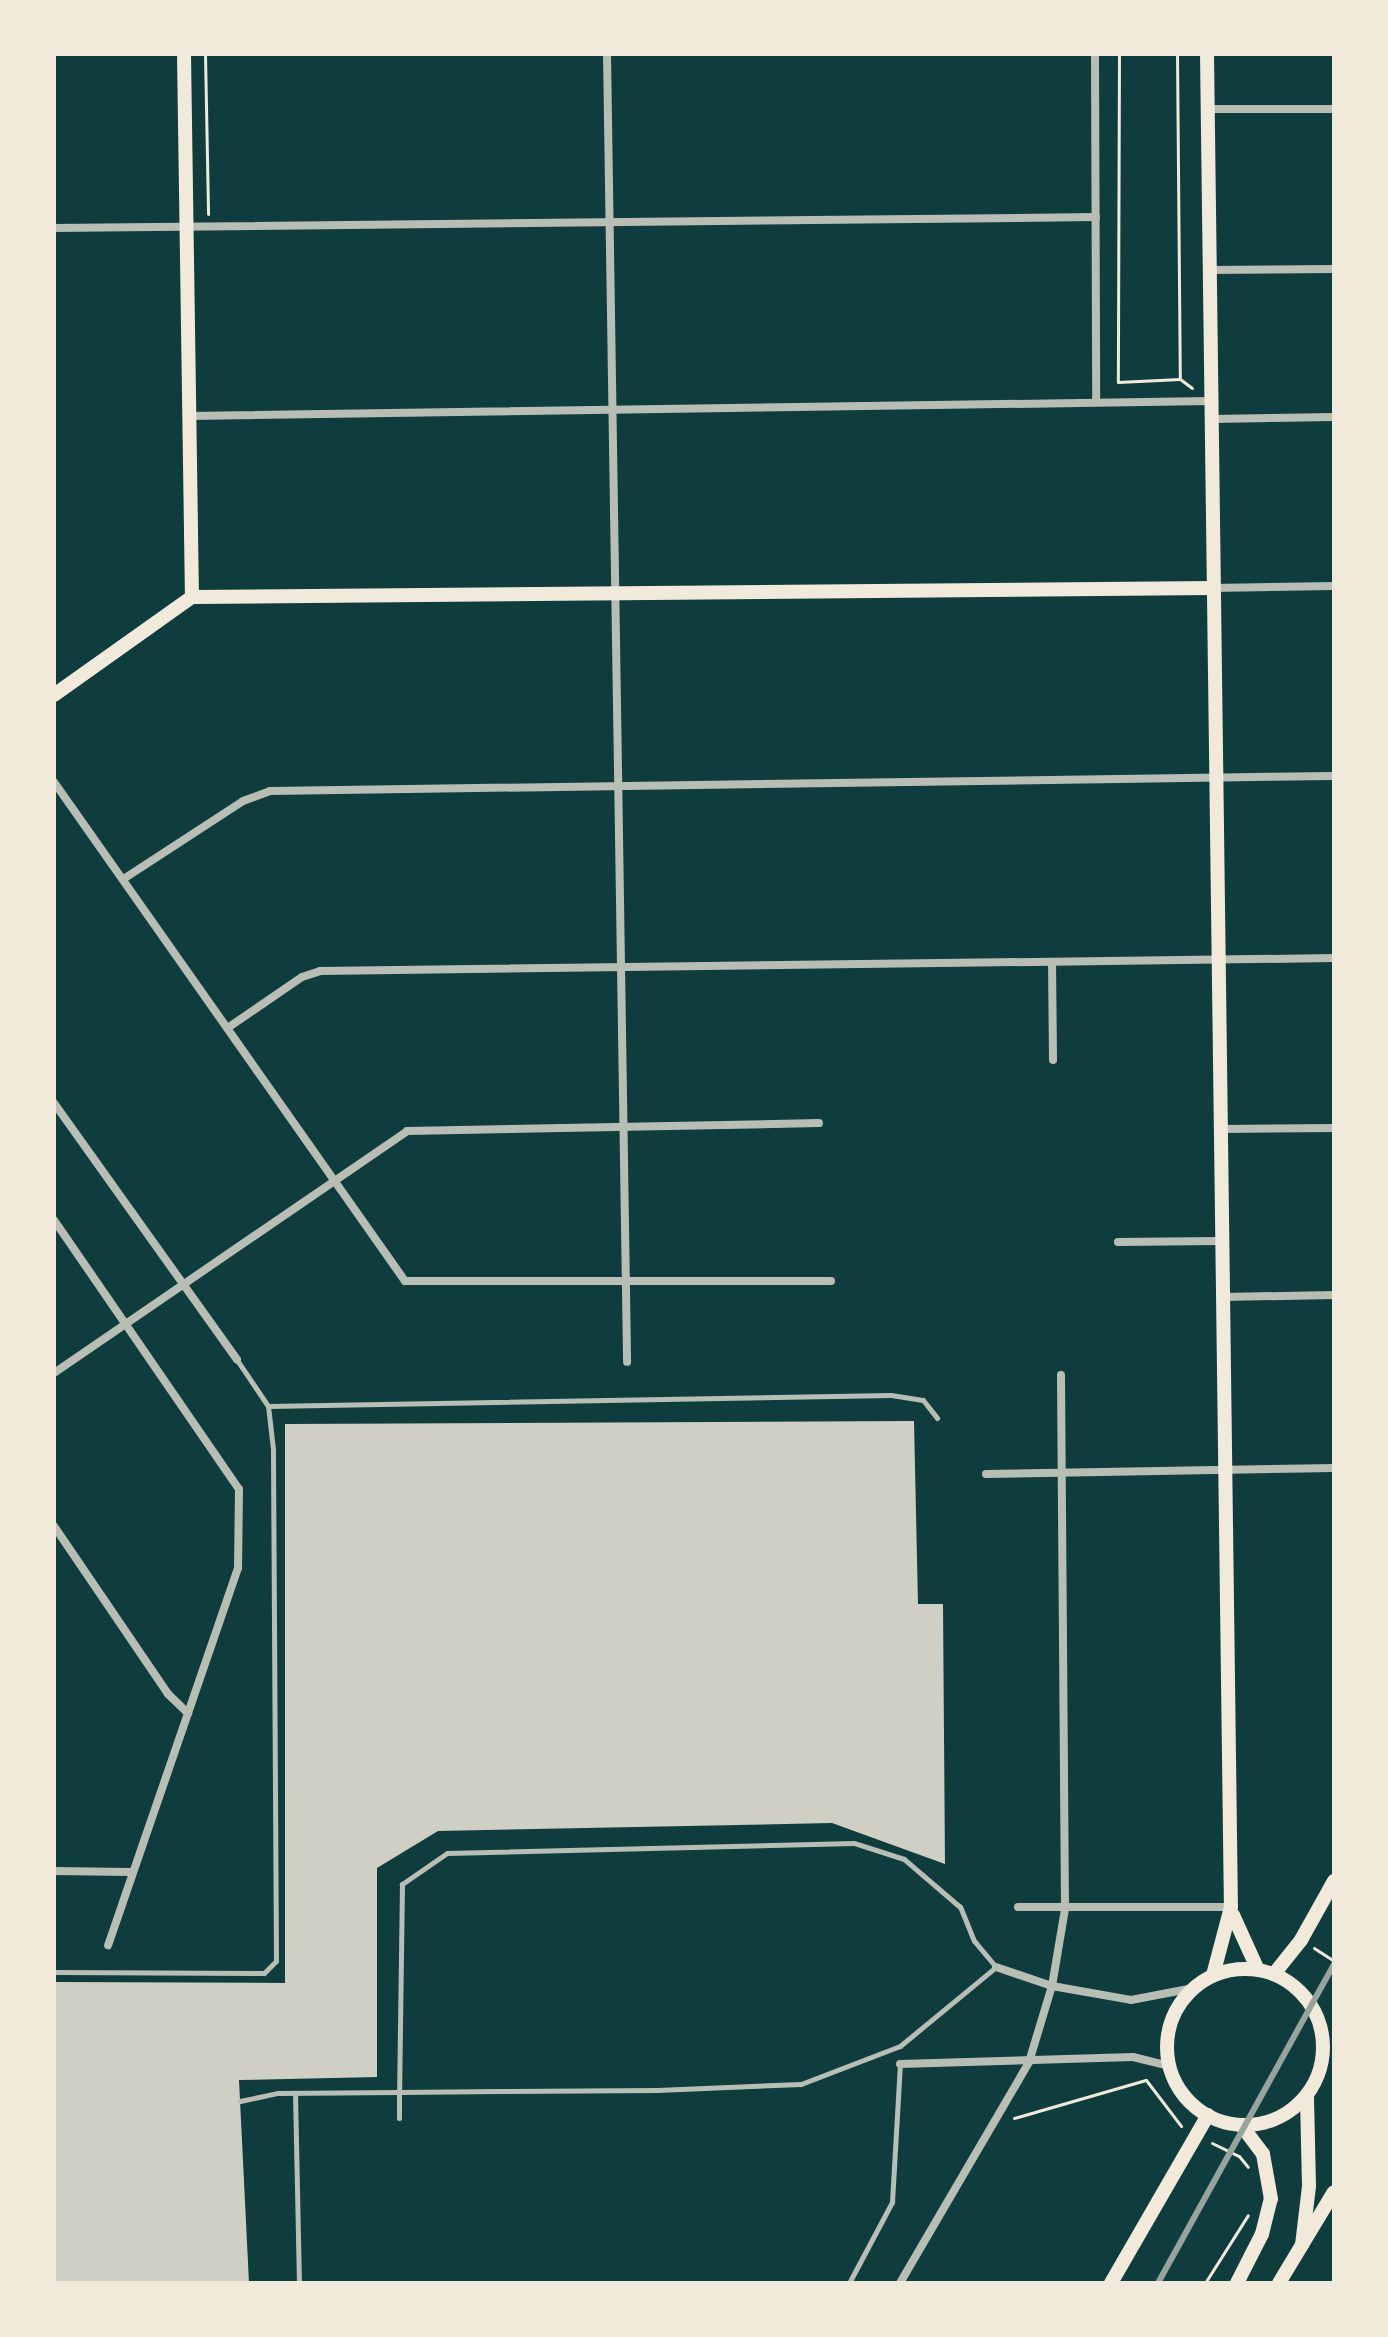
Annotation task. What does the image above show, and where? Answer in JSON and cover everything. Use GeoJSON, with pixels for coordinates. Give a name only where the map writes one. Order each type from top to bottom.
{"type":"FeatureCollection","features":[{"type":"Feature","properties":{"kind":"main road"},"geometry":{"type":"LineString","coordinates":[[184,54],[192,597]]}},
{"type":"Feature","properties":{"kind":"main road"},"geometry":{"type":"LineString","coordinates":[[1207,54],[1219,1241],[1231,1907],[1213,1975]]}},
{"type":"Feature","properties":{"kind":"main road"},"geometry":{"type":"LineString","coordinates":[[54,695],[192,597],[1213,588]]}},
{"type":"Feature","properties":{"kind":"main road"},"geometry":{"type":"LineString","coordinates":[[1274,1974],[1301,1940],[1334,1881]]}},
{"type":"Feature","properties":{"kind":"main road"},"geometry":{"type":"LineString","coordinates":[[1231,1907],[1258,1970]]}},
{"type":"Feature","properties":{"kind":"main road"},"geometry":{"type":"LineString","coordinates":[[1307,2095],[1281,2117],[1242,2126],[1208,2115],[1183,2093],[1170,2066],[1171,2024],[1194,1988],[1213,1975],[1258,1970],[1274,1974],[1303,1993],[1311,2005],[1323,2050]]}},
{"type":"Feature","properties":{"kind":"main road"},"geometry":{"type":"LineString","coordinates":[[1302,2245],[1309,2186],[1307,2095],[1334,2029]]}},
{"type":"Feature","properties":{"kind":"main road"},"geometry":{"type":"LineString","coordinates":[[1111,2283],[1208,2115]]}},
{"type":"Feature","properties":{"kind":"main road"},"geometry":{"type":"LineString","coordinates":[[1237,2283],[1266,2225],[1271,2189],[1263,2154],[1242,2126]]}},
{"type":"Feature","properties":{"kind":"main road"},"geometry":{"type":"LineString","coordinates":[[1279,2283],[1334,2192]]}},
{"type":"Feature","properties":{"kind":"main road"},"geometry":{"type":"LineString","coordinates":[[1228,2283],[1256,2246]]}},
{"type":"Feature","properties":{"kind":"street"},"geometry":{"type":"LineString","coordinates":[[607,54],[627,1362]]}},
{"type":"Feature","properties":{"kind":"street"},"geometry":{"type":"LineString","coordinates":[[1095,54],[1096,402]]}},
{"type":"Feature","properties":{"kind":"street"},"geometry":{"type":"LineString","coordinates":[[1207,109],[1334,109]]}},
{"type":"Feature","properties":{"kind":"street"},"geometry":{"type":"LineString","coordinates":[[54,228],[1096,217]]}},
{"type":"Feature","properties":{"kind":"street"},"geometry":{"type":"LineString","coordinates":[[1209,270],[1334,269]]}},
{"type":"Feature","properties":{"kind":"street"},"geometry":{"type":"LineString","coordinates":[[190,416],[1210,401]]}},
{"type":"Feature","properties":{"kind":"street"},"geometry":{"type":"LineString","coordinates":[[1211,419],[1334,417]]}},
{"type":"Feature","properties":{"kind":"street"},"geometry":{"type":"LineString","coordinates":[[1213,588],[1334,586]]}},
{"type":"Feature","properties":{"kind":"street"},"geometry":{"type":"LineString","coordinates":[[125,878],[243,801],[270,791],[1334,776]]}},
{"type":"Feature","properties":{"kind":"street"},"geometry":{"type":"LineString","coordinates":[[54,782],[229,1027],[332,1181],[397,1271],[414,1284],[831,1281]]}},
{"type":"Feature","properties":{"kind":"street"},"geometry":{"type":"LineString","coordinates":[[229,1027],[311,972],[1334,958]]}},
{"type":"Feature","properties":{"kind":"street"},"geometry":{"type":"LineString","coordinates":[[1052,962],[1053,1060]]}},
{"type":"Feature","properties":{"kind":"street"},"geometry":{"type":"LineString","coordinates":[[54,1103],[237,1360]]}},
{"type":"Feature","properties":{"kind":"street"},"geometry":{"type":"LineString","coordinates":[[54,1373],[180,1282],[395,1136],[421,1127],[819,1123]]}},
{"type":"Feature","properties":{"kind":"street"},"geometry":{"type":"LineString","coordinates":[[1218,1129],[1334,1128]]}},
{"type":"Feature","properties":{"kind":"street"},"geometry":{"type":"LineString","coordinates":[[54,1220],[237,1481],[238,1568],[130,1872],[108,1945]]}},
{"type":"Feature","properties":{"kind":"street"},"geometry":{"type":"LineString","coordinates":[[1118,1242],[1219,1241]]}},
{"type":"Feature","properties":{"kind":"street"},"geometry":{"type":"LineString","coordinates":[[1220,1298],[1334,1295]]}},
{"type":"Feature","properties":{"kind":"street"},"geometry":{"type":"LineString","coordinates":[[900,2283],[1029,2062],[1052,1986],[1065,1909],[1061,1375]]}},
{"type":"Feature","properties":{"kind":"street"},"geometry":{"type":"LineString","coordinates":[[986,1474],[1334,1468]]}},
{"type":"Feature","properties":{"kind":"street"},"geometry":{"type":"LineString","coordinates":[[54,1526],[168,1694],[188,1713]]}},
{"type":"Feature","properties":{"kind":"street"},"geometry":{"type":"LineString","coordinates":[[54,1871],[130,1872]]}},
{"type":"Feature","properties":{"kind":"street"},"geometry":{"type":"LineString","coordinates":[[1018,1907],[1231,1907]]}},
{"type":"Feature","properties":{"kind":"street"},"geometry":{"type":"LineString","coordinates":[[996,1967],[1052,1986],[1145,2000],[1194,1988]]}},
{"type":"Feature","properties":{"kind":"street"},"geometry":{"type":"LineString","coordinates":[[900,2064],[1133,2057],[1170,2066]]}},
{"type":"Feature","properties":{"kind":"lane"},"geometry":{"type":"LineString","coordinates":[[54,1972],[264,1973],[276,1961],[273,1449],[268,1406],[237,1360]]}},
{"type":"Feature","properties":{"kind":"lane"},"geometry":{"type":"LineString","coordinates":[[268,1406],[891,1395],[923,1400],[937,1418]]}},
{"type":"Feature","properties":{"kind":"lane"},"geometry":{"type":"LineString","coordinates":[[240,2101],[295,2093],[399,2092],[801,2084],[900,2046],[996,1967],[974,1941],[960,1907],[904,1859],[854,1843],[447,1853],[402,1884],[399,2092],[399,2118]]}},
{"type":"Feature","properties":{"kind":"lane"},"geometry":{"type":"LineString","coordinates":[[849,2283],[892,2202],[900,2064]]}},
{"type":"Feature","properties":{"kind":"lane"},"geometry":{"type":"LineString","coordinates":[[295,2093],[299,2283]]}},
{"type":"Feature","properties":{"kind":"path"},"geometry":{"type":"LineString","coordinates":[[205,54],[208,226]]}},
{"type":"Feature","properties":{"kind":"path"},"geometry":{"type":"LineString","coordinates":[[1119,54],[1118,382],[1180,379],[1177,54]]}},
{"type":"Feature","properties":{"kind":"path"},"geometry":{"type":"LineString","coordinates":[[1311,1946],[1334,1961]]}},
{"type":"Feature","properties":{"kind":"path"},"geometry":{"type":"LineString","coordinates":[[993,2124],[1146,2080],[1176,2123],[1197,2137],[1239,2156],[1252,2177]]}},
{"type":"Feature","properties":{"kind":"path"},"geometry":{"type":"LineString","coordinates":[[1205,2283],[1250,2211]]}},
{"type":"Feature","properties":{"kind":"building"},"geometry":{"type":"Polygon","coordinates":[[[914,1421],[918,1604],[943,1604],[945,1864],[832,1823],[438,1831],[377,1868],[377,2077],[239,2080],[249,2283],[54,2283],[54,1982],[285,1983],[285,1424],[914,1421]]]}},
{"type":"Feature","properties":{"kind":"railway"},"geometry":{"type":"LineString","coordinates":[[1158,2283],[1334,1964]]}}]}
